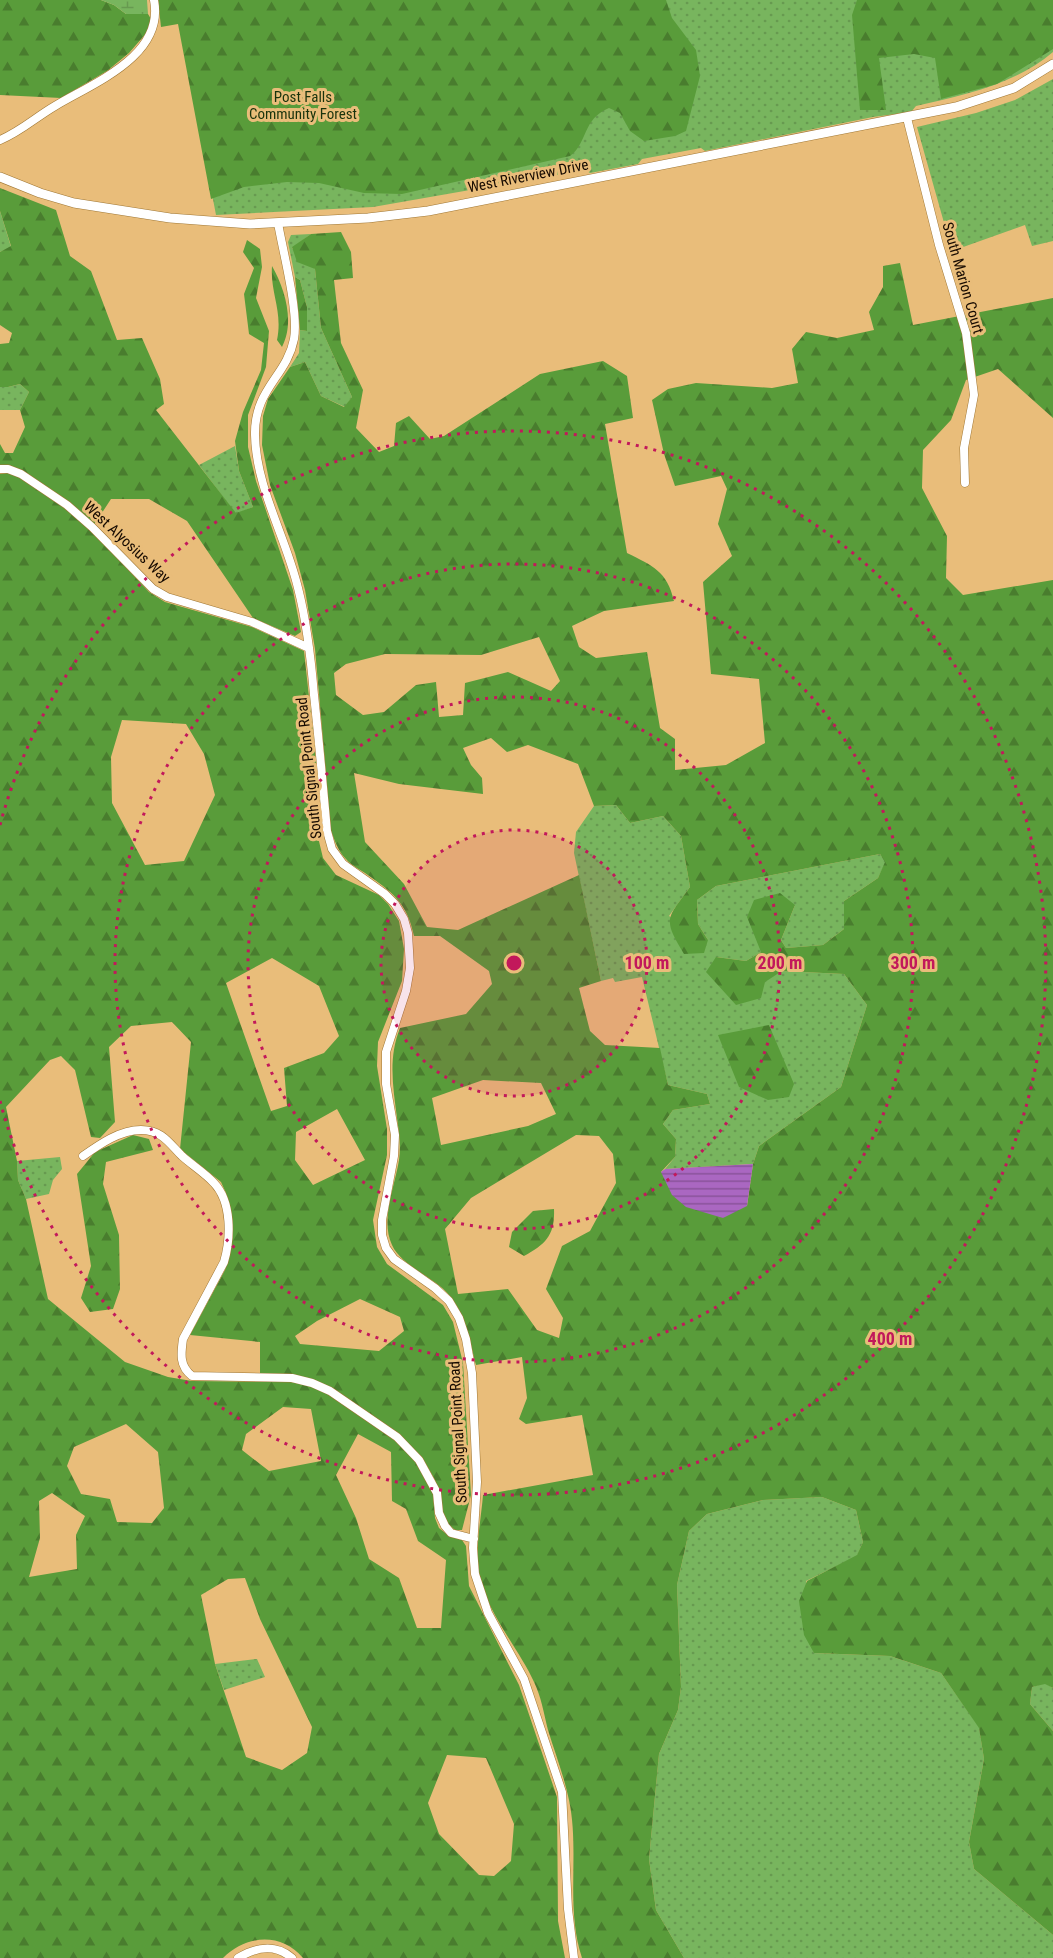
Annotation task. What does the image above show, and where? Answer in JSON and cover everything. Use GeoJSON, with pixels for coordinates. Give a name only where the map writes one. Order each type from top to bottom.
{"type":"FeatureCollection","features":[{"type":"Feature","properties":{"kind":"street"},"geometry":{"type":"LineString","coordinates":[[0,140],[11,136],[43,113],[124,64],[145,45],[153,32],[156,19],[154,0]]}},
{"type":"Feature","properties":{"kind":"street","name":"West Riverview Drive"},"geometry":{"type":"LineString","coordinates":[[0,177],[48,196],[74,203],[115,211],[223,223],[278,223],[398,215],[907,118],[986,99],[1014,88],[1053,64]]}},
{"type":"Feature","properties":{"kind":"street","name":"South Marion Court"},"geometry":{"type":"LineString","coordinates":[[907,118],[939,245],[966,333],[974,402],[964,448],[965,483]]}},
{"type":"Feature","properties":{"kind":"street","name":"South Signal Point Road"},"geometry":{"type":"LineString","coordinates":[[278,223],[294,316],[294,339],[288,357],[262,398],[257,414],[255,434],[257,454],[263,482],[298,586],[309,648],[327,831],[333,849],[343,864],[385,894],[395,904],[404,919],[408,933],[410,968],[406,991],[386,1052],[386,1084],[394,1136],[394,1156],[382,1220],[382,1235],[386,1248],[394,1259],[435,1288],[449,1301],[459,1318],[466,1340],[472,1373],[477,1482],[473,1562],[479,1589],[488,1613],[524,1679],[562,1792],[573,1958]]}},
{"type":"Feature","properties":{"kind":"street","name":"West Alyosius Way"},"geometry":{"type":"LineString","coordinates":[[0,469],[8,469],[21,474],[67,505],[153,589],[167,597],[252,622],[309,648]]}},
{"type":"Feature","properties":{"kind":"street"},"geometry":{"type":"LineString","coordinates":[[83,1156],[125,1132],[152,1131],[164,1136],[180,1154],[214,1183],[221,1194],[228,1229],[228,1249],[224,1262],[183,1339],[181,1352],[187,1372],[192,1376],[292,1378],[330,1391],[397,1437],[419,1460],[437,1493],[439,1513],[445,1526],[451,1533],[474,1539]]}},
{"type":"Feature","properties":{"kind":"street"},"geometry":{"type":"LineString","coordinates":[[238,1958],[256,1949],[270,1948],[285,1952],[292,1958]]}},
{"type":"Feature","properties":{"kind":"green space"},"geometry":{"type":"Polygon","coordinates":[[[0,0],[101,0],[114,5],[126,14],[148,14],[151,19],[149,30],[129,53],[107,71],[61,98],[0,95],[0,0]]]}},
{"type":"Feature","properties":{"kind":"green space"},"geometry":{"type":"Polygon","coordinates":[[[101,0],[147,0],[148,14],[126,14],[114,5],[101,0]]]}},
{"type":"Feature","properties":{"kind":"green space","name":"Post Falls Community Forest"},"geometry":{"type":"Polygon","coordinates":[[[158,0],[666,0],[672,18],[696,50],[700,76],[686,131],[675,136],[644,141],[630,131],[620,113],[609,108],[594,118],[580,145],[570,156],[402,194],[364,193],[319,183],[287,182],[244,187],[211,199],[178,24],[161,27],[158,0]]]}},
{"type":"Feature","properties":{"kind":"green space","name":"Post Falls Community Forest"},"geometry":{"type":"Polygon","coordinates":[[[175,0],[1053,0],[1053,52],[1022,73],[1005,81],[970,93],[916,106],[911,112],[873,117],[705,151],[701,148],[642,159],[638,164],[590,173],[585,170],[373,207],[216,215],[175,0]]]}},
{"type":"Feature","properties":{"kind":"green space"},"geometry":{"type":"Polygon","coordinates":[[[857,0],[1053,0],[1053,49],[997,84],[941,99],[935,58],[914,54],[879,58],[886,110],[860,110],[852,15],[857,0]]]}},
{"type":"Feature","properties":{"kind":"green space"},"geometry":{"type":"Polygon","coordinates":[[[1053,79],[1053,241],[1032,246],[1025,225],[952,251],[917,127],[976,113],[1015,100],[1053,79]]]}},
{"type":"Feature","properties":{"kind":"green space"},"geometry":{"type":"Polygon","coordinates":[[[0,188],[56,210],[70,256],[91,271],[117,340],[142,338],[160,379],[164,404],[156,410],[236,513],[253,507],[239,471],[235,441],[243,412],[261,370],[264,343],[249,334],[244,294],[254,268],[243,252],[247,240],[260,249],[262,267],[256,298],[269,331],[266,367],[248,415],[248,447],[256,481],[293,590],[301,632],[295,636],[253,618],[187,521],[149,499],[111,499],[94,525],[35,480],[10,467],[0,466],[0,444],[5,453],[13,453],[25,427],[20,410],[29,392],[20,384],[0,387],[0,344],[9,343],[12,333],[0,325],[0,252],[11,246],[0,211],[0,188]]]}},
{"type":"Feature","properties":{"kind":"green space"},"geometry":{"type":"Polygon","coordinates":[[[0,211],[11,247],[0,252],[0,211]]]}},
{"type":"Feature","properties":{"kind":"green space"},"geometry":{"type":"Polygon","coordinates":[[[341,232],[351,252],[353,278],[334,280],[341,343],[363,390],[356,428],[379,452],[394,446],[396,423],[409,416],[430,439],[444,436],[540,374],[603,361],[627,376],[633,418],[605,424],[627,553],[663,576],[674,601],[604,611],[572,626],[579,647],[596,658],[647,652],[660,728],[675,739],[675,770],[726,765],[765,743],[759,679],[711,674],[703,582],[732,556],[718,524],[727,489],[721,476],[675,486],[664,454],[652,400],[668,389],[696,383],[772,388],[798,383],[792,349],[806,332],[837,338],[874,330],[869,312],[883,287],[883,266],[900,263],[913,325],[1053,298],[1053,418],[998,369],[966,380],[951,420],[923,450],[922,488],[947,536],[946,578],[963,595],[1053,580],[1053,1688],[1045,1684],[1032,1687],[1030,1704],[1053,1731],[1053,1935],[974,1869],[969,1842],[984,1759],[979,1728],[941,1673],[890,1656],[814,1653],[804,1635],[799,1601],[807,1581],[857,1555],[863,1542],[856,1510],[822,1497],[763,1500],[707,1514],[689,1531],[677,1585],[681,1687],[678,1710],[659,1754],[649,1859],[656,1910],[684,1958],[582,1958],[574,1919],[572,1820],[567,1791],[536,1687],[495,1615],[482,1586],[478,1553],[483,1495],[593,1475],[582,1415],[526,1424],[519,1419],[527,1398],[522,1357],[476,1365],[467,1329],[450,1296],[403,1259],[392,1245],[389,1235],[387,1225],[389,1203],[400,1155],[392,1073],[394,1050],[400,1028],[466,1014],[492,984],[489,971],[440,936],[414,936],[403,906],[383,886],[343,856],[331,831],[315,649],[305,590],[295,553],[270,485],[262,445],[263,416],[268,399],[290,367],[305,362],[321,396],[344,407],[352,397],[321,328],[315,269],[297,262],[292,247],[311,234],[341,232]],[[539,637],[481,655],[385,654],[346,664],[334,673],[336,695],[363,715],[384,712],[416,685],[436,682],[439,717],[463,715],[465,683],[508,672],[551,691],[560,681],[539,637]],[[491,738],[463,748],[471,765],[482,778],[483,794],[399,784],[354,773],[365,842],[404,884],[427,927],[458,930],[579,875],[601,981],[579,988],[590,1031],[605,1045],[660,1048],[668,1085],[707,1094],[710,1104],[673,1110],[663,1124],[676,1139],[675,1157],[661,1172],[747,1206],[753,1164],[759,1146],[841,1087],[867,1005],[844,974],[782,971],[765,982],[761,998],[736,1005],[706,972],[716,957],[746,961],[761,952],[747,917],[754,900],[780,893],[795,905],[781,940],[786,948],[823,945],[844,929],[844,901],[878,878],[885,862],[880,854],[716,886],[697,900],[698,924],[708,940],[704,953],[684,954],[672,933],[670,919],[676,906],[690,887],[681,836],[663,816],[630,823],[616,805],[594,806],[578,764],[528,745],[507,752],[491,738]],[[483,1080],[432,1098],[441,1145],[528,1126],[556,1114],[541,1083],[483,1080]],[[576,1135],[471,1198],[445,1229],[458,1294],[508,1289],[537,1330],[559,1338],[563,1318],[546,1289],[562,1246],[590,1231],[616,1183],[613,1154],[599,1136],[576,1135]]]}},
{"type":"Feature","properties":{"kind":"green space"},"geometry":{"type":"Polygon","coordinates":[[[311,234],[292,248],[315,269],[321,328],[352,397],[345,407],[321,396],[305,362],[290,367],[299,353],[300,330],[307,331],[307,307],[300,280],[295,277],[288,242],[291,235],[311,234]]]}},
{"type":"Feature","properties":{"kind":"green space"},"geometry":{"type":"Polygon","coordinates":[[[272,266],[287,306],[288,327],[282,347],[277,340],[278,311],[272,266]]]}},
{"type":"Feature","properties":{"kind":"green space"},"geometry":{"type":"Polygon","coordinates":[[[295,277],[300,280],[307,307],[307,331],[300,330],[295,277]]]}},
{"type":"Feature","properties":{"kind":"green space"},"geometry":{"type":"Polygon","coordinates":[[[20,384],[29,392],[20,410],[0,410],[0,387],[20,384]]]}},
{"type":"Feature","properties":{"kind":"green space"},"geometry":{"type":"Polygon","coordinates":[[[235,446],[239,471],[253,507],[236,514],[199,465],[235,446]]]}},
{"type":"Feature","properties":{"kind":"green space"},"geometry":{"type":"Polygon","coordinates":[[[8,473],[20,477],[67,510],[91,530],[149,592],[165,602],[252,627],[304,651],[318,780],[317,833],[323,858],[336,875],[379,895],[399,921],[404,949],[402,981],[378,1042],[377,1066],[387,1129],[387,1155],[373,1220],[377,1247],[387,1264],[443,1305],[453,1322],[463,1363],[471,1495],[462,1530],[455,1530],[448,1524],[435,1480],[422,1457],[399,1435],[332,1388],[260,1374],[260,1342],[190,1335],[225,1270],[231,1248],[231,1222],[226,1193],[221,1182],[180,1149],[191,1042],[172,1022],[131,1026],[109,1047],[115,1122],[100,1138],[91,1137],[75,1070],[61,1056],[50,1060],[6,1107],[17,1161],[18,1180],[26,1199],[48,1299],[125,1362],[168,1377],[192,1381],[291,1382],[311,1386],[330,1395],[395,1440],[415,1461],[433,1494],[435,1518],[439,1528],[449,1536],[462,1540],[466,1546],[469,1586],[519,1685],[557,1797],[558,1921],[565,1958],[303,1958],[284,1944],[263,1940],[242,1945],[223,1958],[0,1958],[0,474],[8,473]],[[122,720],[111,757],[112,803],[145,865],[184,861],[215,795],[204,754],[186,724],[122,720]],[[272,958],[226,983],[271,1111],[287,1106],[284,1068],[324,1053],[339,1036],[319,986],[272,958]],[[337,1109],[296,1132],[295,1160],[313,1185],[365,1160],[337,1109]],[[360,1299],[317,1321],[295,1336],[300,1344],[379,1351],[404,1331],[400,1317],[360,1299]],[[283,1407],[246,1434],[242,1450],[269,1471],[321,1461],[311,1409],[283,1407]],[[126,1424],[74,1447],[67,1466],[81,1494],[110,1499],[117,1522],[152,1523],[164,1508],[158,1452],[126,1424]],[[358,1434],[336,1475],[356,1518],[369,1559],[399,1578],[417,1628],[441,1628],[446,1560],[418,1541],[406,1509],[392,1501],[391,1452],[358,1434]],[[52,1493],[39,1501],[40,1538],[29,1577],[77,1569],[76,1535],[85,1516],[52,1493]],[[245,1578],[228,1579],[201,1595],[215,1664],[246,1757],[282,1770],[307,1753],[312,1727],[260,1619],[245,1578]],[[447,1755],[428,1803],[439,1834],[479,1875],[494,1876],[511,1861],[514,1824],[486,1758],[447,1755]]]}},
{"type":"Feature","properties":{"kind":"green space"},"geometry":{"type":"Polygon","coordinates":[[[616,805],[630,823],[663,816],[681,836],[690,887],[669,916],[708,940],[698,924],[697,900],[716,886],[880,854],[886,862],[878,878],[844,901],[844,929],[823,945],[786,948],[781,940],[795,905],[761,952],[746,961],[716,957],[764,981],[782,971],[844,974],[867,1005],[841,1087],[759,1146],[753,1164],[665,1169],[675,1157],[676,1139],[663,1124],[673,1110],[710,1104],[707,1094],[668,1085],[642,977],[615,982],[613,978],[601,981],[574,853],[576,832],[594,806],[616,805]]]}},
{"type":"Feature","properties":{"kind":"green space"},"geometry":{"type":"Polygon","coordinates":[[[769,1025],[794,1084],[789,1097],[768,1100],[739,1087],[718,1035],[769,1025]]]}},
{"type":"Feature","properties":{"kind":"green space"},"geometry":{"type":"Polygon","coordinates":[[[133,1135],[149,1139],[153,1150],[106,1162],[103,1184],[119,1235],[120,1289],[113,1309],[90,1312],[81,1298],[91,1266],[77,1174],[95,1152],[133,1135]]]}},
{"type":"Feature","properties":{"kind":"green space"},"geometry":{"type":"Polygon","coordinates":[[[60,1157],[62,1169],[53,1180],[49,1194],[26,1199],[18,1180],[17,1161],[60,1157]]]}},
{"type":"Feature","properties":{"kind":"green space"},"geometry":{"type":"Polygon","coordinates":[[[554,1209],[553,1226],[543,1243],[524,1256],[509,1247],[512,1232],[533,1211],[554,1209]]]}},
{"type":"Feature","properties":{"kind":"green space"},"geometry":{"type":"Polygon","coordinates":[[[822,1497],[856,1510],[863,1542],[857,1556],[806,1581],[814,1653],[890,1656],[941,1673],[979,1727],[984,1759],[969,1842],[974,1869],[1053,1935],[1053,1958],[684,1958],[656,1910],[649,1859],[659,1754],[678,1710],[681,1687],[677,1585],[689,1531],[707,1514],[763,1500],[822,1497]]]}},
{"type":"Feature","properties":{"kind":"green space"},"geometry":{"type":"Polygon","coordinates":[[[257,1659],[265,1677],[224,1690],[215,1664],[257,1659]]]}},
{"type":"Feature","properties":{"kind":"green space"},"geometry":{"type":"Polygon","coordinates":[[[1045,1683],[1053,1688],[1053,1731],[1030,1704],[1032,1687],[1045,1683]]]}},
{"type":"Feature","properties":{"kind":"shaded area"},"geometry":{"type":"Polygon","coordinates":[[[753,1164],[747,1206],[723,1218],[686,1207],[672,1195],[661,1172],[665,1169],[753,1164]]]}}]}
